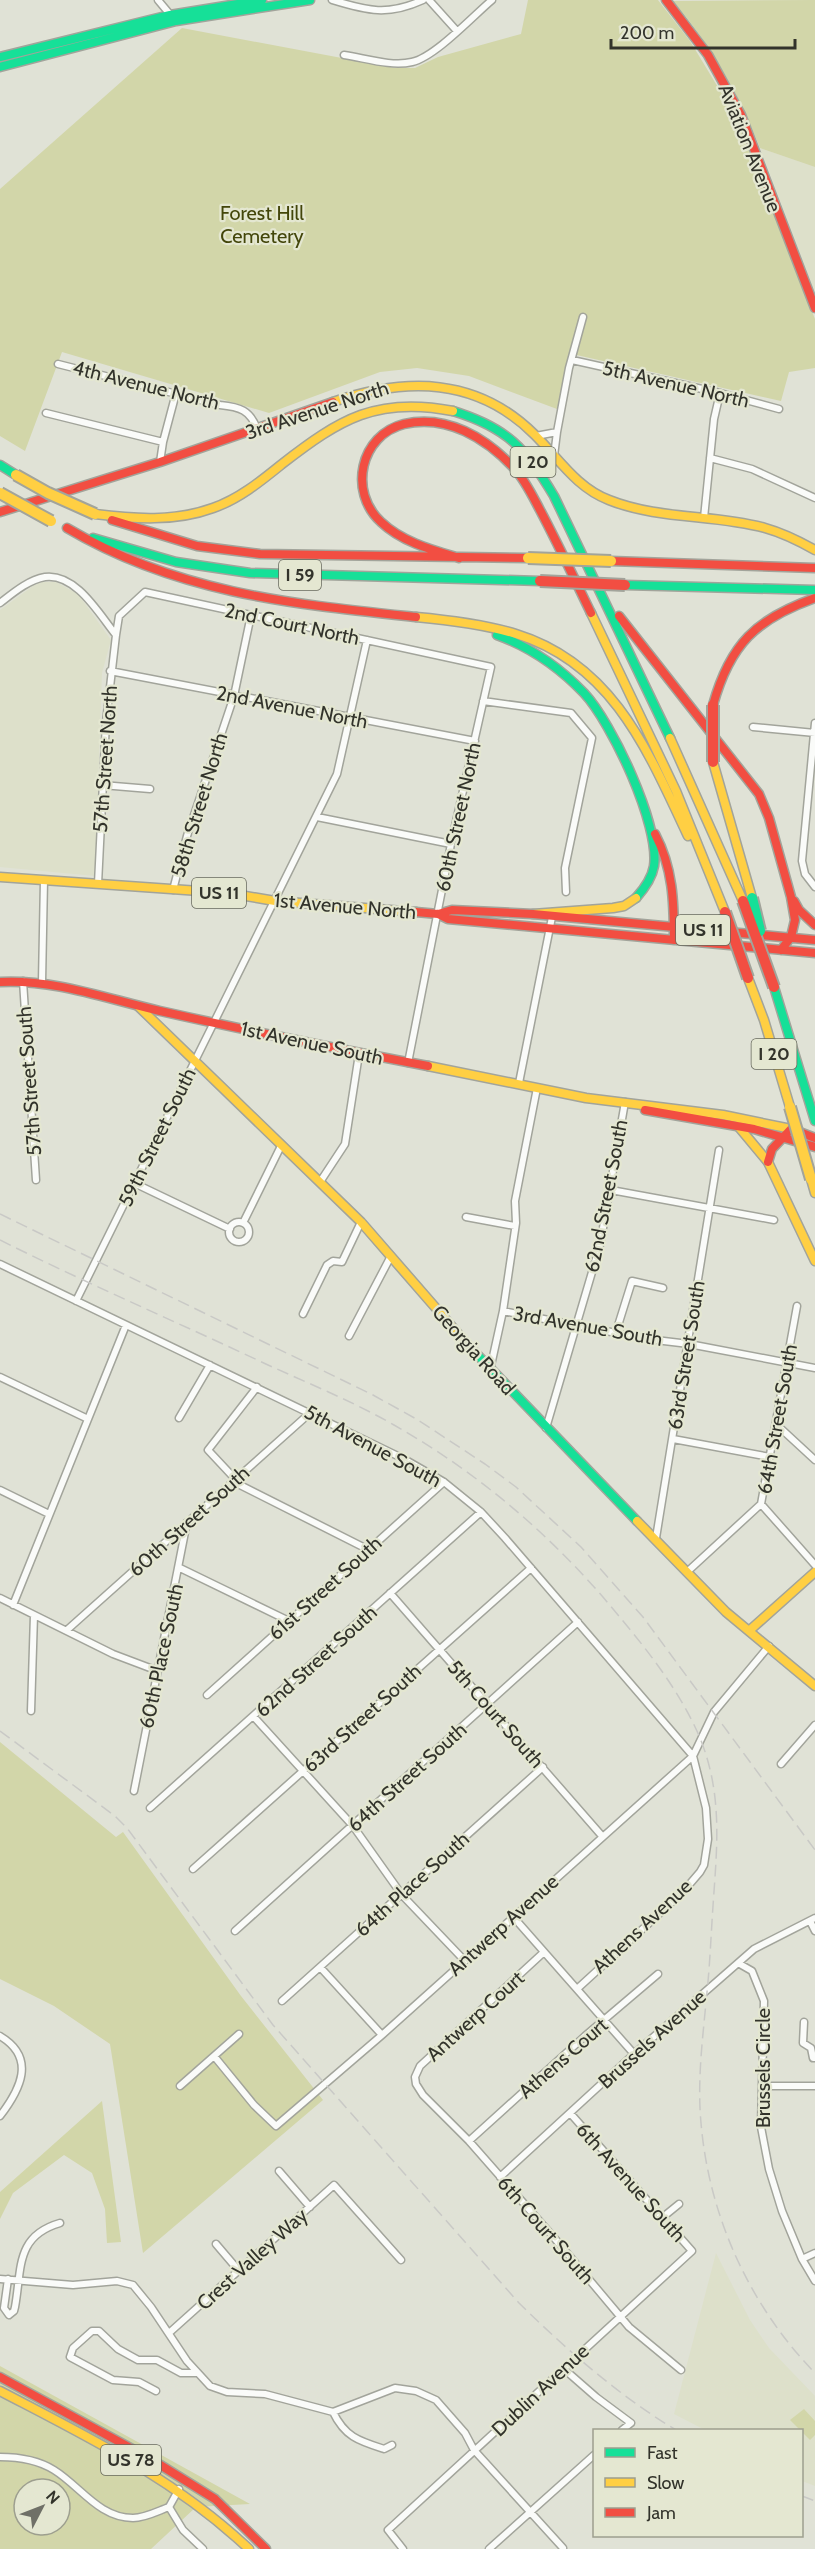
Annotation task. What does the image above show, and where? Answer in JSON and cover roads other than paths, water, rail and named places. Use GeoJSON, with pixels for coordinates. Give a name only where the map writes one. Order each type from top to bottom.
{"type":"FeatureCollection","features":[{"type":"Feature","properties":{"kind":"main road"},"geometry":{"type":"LineString","coordinates":[[0,57],[262,0]]}},
{"type":"Feature","properties":{"kind":"main road"},"geometry":{"type":"LineString","coordinates":[[0,67],[173,18],[310,0]]}},
{"type":"Feature","properties":{"kind":"main road","name":"Aviation Avenue"},"geometry":{"type":"LineString","coordinates":[[666,0],[708,55],[741,115],[815,308]]}},
{"type":"Feature","properties":{"kind":"main road","name":"3rd Avenue North"},"geometry":{"type":"LineString","coordinates":[[0,512],[160,462],[366,391],[394,385],[425,384],[452,388],[486,400],[525,425],[563,468],[583,486],[608,500],[642,510],[764,526],[785,533],[815,550]]}},
{"type":"Feature","properties":{"kind":"main road","name":"I 20"},"geometry":{"type":"LineString","coordinates":[[0,465],[48,493],[95,514],[129,518],[173,518],[212,508],[245,493],[328,430],[362,413],[402,406],[446,409],[465,413],[504,433],[530,457],[554,496],[747,900],[814,1115]]}},
{"type":"Feature","properties":{"kind":"main road"},"geometry":{"type":"LineString","coordinates":[[459,558],[415,545],[399,536],[371,512],[363,499],[360,477],[363,465],[372,449],[388,430],[401,424],[417,422],[457,427],[475,434],[488,443],[524,479],[591,613],[672,785],[714,887]]}},
{"type":"Feature","properties":{"kind":"main road"},"geometry":{"type":"LineString","coordinates":[[0,493],[129,561],[211,588],[293,603],[482,624],[519,634],[554,650],[586,672],[615,704],[638,738],[714,887]]}},
{"type":"Feature","properties":{"kind":"main road","name":"I 59"},"geometry":{"type":"LineString","coordinates":[[95,514],[143,531],[197,546],[260,554],[528,558],[815,568]]}},
{"type":"Feature","properties":{"kind":"main road","name":"I 59"},"geometry":{"type":"LineString","coordinates":[[66,528],[131,550],[176,562],[217,569],[263,573],[800,589],[813,595]]}},
{"type":"Feature","properties":{"kind":"main road"},"geometry":{"type":"LineString","coordinates":[[601,591],[648,655],[759,794],[769,818],[791,897],[795,920],[792,938],[781,950]]}},
{"type":"Feature","properties":{"kind":"main road"},"geometry":{"type":"LineString","coordinates":[[747,900],[712,762],[713,705],[724,670],[744,638],[774,613],[813,595]]}},
{"type":"Feature","properties":{"kind":"main road"},"geometry":{"type":"LineString","coordinates":[[453,621],[508,638],[551,664],[586,695],[608,724],[629,770],[654,845],[654,864],[645,886],[632,902],[619,908],[552,911],[533,915]]}},
{"type":"Feature","properties":{"kind":"main road"},"geometry":{"type":"LineString","coordinates":[[646,819],[668,860],[674,884],[674,940]]}},
{"type":"Feature","properties":{"kind":"main road","name":"1st Avenue North"},"geometry":{"type":"LineString","coordinates":[[0,877],[228,893],[275,901],[438,914],[452,910],[533,915],[815,939]]}},
{"type":"Feature","properties":{"kind":"main road","name":"I 20"},"geometry":{"type":"LineString","coordinates":[[714,887],[764,1020],[815,1193]]}},
{"type":"Feature","properties":{"kind":"main road"},"geometry":{"type":"LineString","coordinates":[[791,897],[799,910],[815,925]]}},
{"type":"Feature","properties":{"kind":"main road","name":"1st Avenue North"},"geometry":{"type":"LineString","coordinates":[[438,914],[448,919],[815,952]]}},
{"type":"Feature","properties":{"kind":"main road","name":"1st Avenue South"},"geometry":{"type":"LineString","coordinates":[[0,982],[42,982],[138,1006],[359,1054],[537,1088],[694,1110],[815,1138]]}},
{"type":"Feature","properties":{"kind":"main road","name":"Georgia Road"},"geometry":{"type":"LineString","coordinates":[[138,1006],[360,1222],[490,1370],[657,1538],[726,1612],[815,1686]]}},
{"type":"Feature","properties":{"kind":"main road","name":"1st Avenue South"},"geometry":{"type":"LineString","coordinates":[[625,1102],[636,1108],[786,1132],[815,1147]]}},
{"type":"Feature","properties":{"kind":"main road"},"geometry":{"type":"LineString","coordinates":[[738,1126],[768,1162],[815,1261]]}},
{"type":"Feature","properties":{"kind":"main road"},"geometry":{"type":"LineString","coordinates":[[768,1162],[772,1149],[786,1132]]}},
{"type":"Feature","properties":{"kind":"main road"},"geometry":{"type":"LineString","coordinates":[[750,1630],[815,1572]]}},
{"type":"Feature","properties":{"kind":"main road","name":"US 78"},"geometry":{"type":"LineString","coordinates":[[0,2377],[149,2458],[181,2484],[249,2549]]}},
{"type":"Feature","properties":{"kind":"main road","name":"US 78"},"geometry":{"type":"LineString","coordinates":[[0,2391],[133,2461],[215,2499],[266,2549]]}},
{"type":"Feature","properties":{"kind":"street"},"geometry":{"type":"LineString","coordinates":[[158,0],[173,18]]}},
{"type":"Feature","properties":{"kind":"street"},"geometry":{"type":"LineString","coordinates":[[332,0],[354,7],[388,12],[423,0]]}},
{"type":"Feature","properties":{"kind":"street"},"geometry":{"type":"LineString","coordinates":[[429,0],[456,30]]}},
{"type":"Feature","properties":{"kind":"street"},"geometry":{"type":"LineString","coordinates":[[344,55],[390,63],[412,62],[430,55],[492,0]]}},
{"type":"Feature","properties":{"kind":"street"},"geometry":{"type":"LineString","coordinates":[[554,456],[557,432],[583,317]]}},
{"type":"Feature","properties":{"kind":"street","name":"5th Avenue North"},"geometry":{"type":"LineString","coordinates":[[573,360],[720,393],[779,409]]}},
{"type":"Feature","properties":{"kind":"street","name":"4th Avenue North"},"geometry":{"type":"LineString","coordinates":[[58,364],[246,411],[251,415],[257,429]]}},
{"type":"Feature","properties":{"kind":"street"},"geometry":{"type":"LineString","coordinates":[[160,462],[176,393]]}},
{"type":"Feature","properties":{"kind":"street"},"geometry":{"type":"LineString","coordinates":[[704,518],[714,420],[720,393]]}},
{"type":"Feature","properties":{"kind":"street"},"geometry":{"type":"LineString","coordinates":[[46,413],[163,442]]}},
{"type":"Feature","properties":{"kind":"street"},"geometry":{"type":"LineString","coordinates":[[536,436],[557,432]]}},
{"type":"Feature","properties":{"kind":"street"},"geometry":{"type":"LineString","coordinates":[[710,458],[752,469],[815,498]]}},
{"type":"Feature","properties":{"kind":"street"},"geometry":{"type":"LineString","coordinates":[[0,603],[25,585],[44,577],[52,577],[71,583],[116,634]]}},
{"type":"Feature","properties":{"kind":"street","name":"2nd Court North"},"geometry":{"type":"LineString","coordinates":[[116,634],[119,616],[146,592],[491,667]]}},
{"type":"Feature","properties":{"kind":"street","name":"58th Street North"},"geometry":{"type":"LineString","coordinates":[[173,890],[187,836],[234,696],[251,615]]}},
{"type":"Feature","properties":{"kind":"street","name":"57th Street North"},"geometry":{"type":"LineString","coordinates":[[98,884],[110,671],[116,634]]}},
{"type":"Feature","properties":{"kind":"street","name":"59th Street South"},"geometry":{"type":"LineString","coordinates":[[76,1301],[337,774],[368,640]]}},
{"type":"Feature","properties":{"kind":"street","name":"60th Street North"},"geometry":{"type":"LineString","coordinates":[[408,1063],[451,844],[491,667]]}},
{"type":"Feature","properties":{"kind":"street","name":"2nd Avenue North"},"geometry":{"type":"LineString","coordinates":[[110,671],[475,741]]}},
{"type":"Feature","properties":{"kind":"street"},"geometry":{"type":"LineString","coordinates":[[483,701],[571,713],[592,738],[592,747],[566,861],[566,892]]}},
{"type":"Feature","properties":{"kind":"street"},"geometry":{"type":"LineString","coordinates":[[815,723],[802,861],[805,874],[815,887]]}},
{"type":"Feature","properties":{"kind":"street"},"geometry":{"type":"LineString","coordinates":[[753,727],[815,733]]}},
{"type":"Feature","properties":{"kind":"street"},"geometry":{"type":"LineString","coordinates":[[102,785],[150,789]]}},
{"type":"Feature","properties":{"kind":"street"},"geometry":{"type":"LineString","coordinates":[[317,817],[451,844]]}},
{"type":"Feature","properties":{"kind":"street"},"geometry":{"type":"LineString","coordinates":[[42,982],[44,880]]}},
{"type":"Feature","properties":{"kind":"street"},"geometry":{"type":"LineString","coordinates":[[519,1083],[552,917]]}},
{"type":"Feature","properties":{"kind":"street","name":"57th Street South"},"geometry":{"type":"LineString","coordinates":[[23,981],[36,1180]]}},
{"type":"Feature","properties":{"kind":"street"},"geometry":{"type":"LineString","coordinates":[[320,1182],[345,1144],[359,1054]]}},
{"type":"Feature","properties":{"kind":"street"},"geometry":{"type":"LineString","coordinates":[[490,1370],[503,1311],[515,1226],[515,1201],[537,1088]]}},
{"type":"Feature","properties":{"kind":"street","name":"62nd Street South"},"geometry":{"type":"LineString","coordinates":[[546,1428],[600,1245],[625,1102]]}},
{"type":"Feature","properties":{"kind":"street"},"geometry":{"type":"LineString","coordinates":[[243,1223],[280,1146]]}},
{"type":"Feature","properties":{"kind":"street","name":"63rd Street South"},"geometry":{"type":"LineString","coordinates":[[657,1538],[719,1150]]}},
{"type":"Feature","properties":{"kind":"street"},"geometry":{"type":"LineString","coordinates":[[134,1183],[230,1229]]}},
{"type":"Feature","properties":{"kind":"street"},"geometry":{"type":"LineString","coordinates":[[611,1190],[774,1220]]}},
{"type":"Feature","properties":{"kind":"street"},"geometry":{"type":"LineString","coordinates":[[466,1217],[515,1226]]}},
{"type":"Feature","properties":{"kind":"street"},"geometry":{"type":"LineString","coordinates":[[303,1314],[327,1265],[342,1262],[360,1222]]}},
{"type":"Feature","properties":{"kind":"street"},"geometry":{"type":"LineString","coordinates":[[243,1223],[248,1227],[249,1234],[243,1242],[237,1242],[232,1239],[230,1229],[234,1224],[243,1223]]}},
{"type":"Feature","properties":{"kind":"street"},"geometry":{"type":"LineString","coordinates":[[349,1336],[391,1256]]}},
{"type":"Feature","properties":{"kind":"street","name":"5th Avenue South"},"geometry":{"type":"LineString","coordinates":[[0,1264],[310,1413],[444,1482],[481,1512],[579,1622],[693,1756]]}},
{"type":"Feature","properties":{"kind":"street"},"geometry":{"type":"LineString","coordinates":[[616,1332],[632,1281],[663,1288]]}},
{"type":"Feature","properties":{"kind":"street","name":"64th Street South"},"geometry":{"type":"LineString","coordinates":[[687,1572],[761,1504],[797,1306]]}},
{"type":"Feature","properties":{"kind":"street","name":"3rd Avenue South"},"geometry":{"type":"LineString","coordinates":[[503,1311],[815,1368]]}},
{"type":"Feature","properties":{"kind":"street"},"geometry":{"type":"LineString","coordinates":[[13,1605],[126,1325]]}},
{"type":"Feature","properties":{"kind":"street"},"geometry":{"type":"LineString","coordinates":[[179,1418],[210,1365]]}},
{"type":"Feature","properties":{"kind":"street"},"geometry":{"type":"LineString","coordinates":[[0,1377],[88,1419]]}},
{"type":"Feature","properties":{"kind":"street"},"geometry":{"type":"LineString","coordinates":[[257,1388],[208,1450],[235,1481],[369,1550]]}},
{"type":"Feature","properties":{"kind":"street","name":"60th Street South"},"geometry":{"type":"LineString","coordinates":[[67,1630],[310,1413]]}},
{"type":"Feature","properties":{"kind":"street"},"geometry":{"type":"LineString","coordinates":[[777,1425],[815,1460]]}},
{"type":"Feature","properties":{"kind":"street"},"geometry":{"type":"LineString","coordinates":[[673,1439],[770,1457]]}},
{"type":"Feature","properties":{"kind":"street","name":"61st Street South"},"geometry":{"type":"LineString","coordinates":[[207,1695],[444,1482]]}},
{"type":"Feature","properties":{"kind":"street"},"geometry":{"type":"LineString","coordinates":[[0,1490],[49,1514]]}},
{"type":"Feature","properties":{"kind":"street"},"geometry":{"type":"LineString","coordinates":[[761,1504],[815,1565]]}},
{"type":"Feature","properties":{"kind":"street","name":"62nd Street South"},"geometry":{"type":"LineString","coordinates":[[150,1808],[481,1512]]}},
{"type":"Feature","properties":{"kind":"street","name":"60th Place South"},"geometry":{"type":"LineString","coordinates":[[134,1791],[188,1522]]}},
{"type":"Feature","properties":{"kind":"street"},"geometry":{"type":"LineString","coordinates":[[180,1568],[289,1621]]}},
{"type":"Feature","properties":{"kind":"street","name":"63rd Street South"},"geometry":{"type":"LineString","coordinates":[[193,1869],[531,1568]]}},
{"type":"Feature","properties":{"kind":"street","name":"5th Court South"},"geometry":{"type":"LineString","coordinates":[[390,1593],[602,1836]]}},
{"type":"Feature","properties":{"kind":"street"},"geometry":{"type":"LineString","coordinates":[[0,1598],[113,1654],[158,1671]]}},
{"type":"Feature","properties":{"kind":"street"},"geometry":{"type":"LineString","coordinates":[[31,1711],[34,1615]]}},
{"type":"Feature","properties":{"kind":"street","name":"64th Street South"},"geometry":{"type":"LineString","coordinates":[[235,1931],[579,1622]]}},
{"type":"Feature","properties":{"kind":"street","name":"Antwerp Avenue"},"geometry":{"type":"LineString","coordinates":[[214,2056],[254,2105],[276,2126],[382,2035],[693,1756],[714,1712],[769,1646]]}},
{"type":"Feature","properties":{"kind":"street"},"geometry":{"type":"LineString","coordinates":[[254,1717],[353,1826],[402,1895],[464,1960]]}},
{"type":"Feature","properties":{"kind":"street"},"geometry":{"type":"LineString","coordinates":[[781,1764],[815,1725]]}},
{"type":"Feature","properties":{"kind":"street","name":"Athens Avenue"},"geometry":{"type":"LineString","coordinates":[[577,1989],[682,1893],[704,1865],[708,1839],[706,1808],[693,1756]]}},
{"type":"Feature","properties":{"kind":"street","name":"64th Place South"},"geometry":{"type":"LineString","coordinates":[[282,2001],[543,1767]]}},
{"type":"Feature","properties":{"kind":"street"},"geometry":{"type":"LineString","coordinates":[[511,1918],[516,1920],[634,2054]]}},
{"type":"Feature","properties":{"kind":"street"},"geometry":{"type":"LineString","coordinates":[[812,1919],[815,1931]]}},
{"type":"Feature","properties":{"kind":"street","name":"Brussels Avenue"},"geometry":{"type":"LineString","coordinates":[[500,2177],[754,1948],[812,1919]]}},
{"type":"Feature","properties":{"kind":"street","name":"Antwerp Court"},"geometry":{"type":"LineString","coordinates":[[416,2084],[415,2077],[420,2066],[544,1952]]}},
{"type":"Feature","properties":{"kind":"street","name":"Brussels Circle"},"geometry":{"type":"LineString","coordinates":[[738,1963],[752,1971],[764,2001],[761,2127],[769,2169],[782,2211],[802,2259],[815,2282]]}},
{"type":"Feature","properties":{"kind":"street"},"geometry":{"type":"LineString","coordinates":[[320,1967],[382,2035]]}},
{"type":"Feature","properties":{"kind":"street","name":"Athens Court"},"geometry":{"type":"LineString","coordinates":[[469,2141],[585,2036],[606,2021],[658,1974]]}},
{"type":"Feature","properties":{"kind":"street"},"geometry":{"type":"LineString","coordinates":[[804,2022],[803,2043],[811,2048],[813,2058],[815,2058]]}},
{"type":"Feature","properties":{"kind":"street"},"geometry":{"type":"LineString","coordinates":[[180,2086],[239,2034]]}},
{"type":"Feature","properties":{"kind":"street"},"geometry":{"type":"LineString","coordinates":[[0,2036],[16,2051],[22,2070],[21,2080],[14,2096],[0,2116]]}},
{"type":"Feature","properties":{"kind":"street","name":"6th Court South"},"geometry":{"type":"LineString","coordinates":[[416,2084],[453,2127],[469,2141],[620,2318],[681,2370]]}},
{"type":"Feature","properties":{"kind":"street"},"geometry":{"type":"LineString","coordinates":[[763,2086],[815,2086]]}},
{"type":"Feature","properties":{"kind":"street","name":"6th Avenue South"},"geometry":{"type":"LineString","coordinates":[[570,2114],[692,2251]]}},
{"type":"Feature","properties":{"kind":"street"},"geometry":{"type":"LineString","coordinates":[[279,2171],[310,2207]]}},
{"type":"Feature","properties":{"kind":"street","name":"Crest Valley Way"},"geometry":{"type":"LineString","coordinates":[[169,2333],[334,2185],[401,2260]]}},
{"type":"Feature","properties":{"kind":"street"},"geometry":{"type":"LineString","coordinates":[[663,2217],[679,2204]]}},
{"type":"Feature","properties":{"kind":"street"},"geometry":{"type":"LineString","coordinates":[[8,2279],[4,2308],[9,2315],[14,2312],[22,2254],[28,2243],[45,2227],[60,2223]]}},
{"type":"Feature","properties":{"kind":"street"},"geometry":{"type":"LineString","coordinates":[[216,2244],[239,2271]]}},
{"type":"Feature","properties":{"kind":"street","name":"Dublin Avenue"},"geometry":{"type":"LineString","coordinates":[[403,2549],[388,2530],[692,2251]]}},
{"type":"Feature","properties":{"kind":"street"},"geometry":{"type":"LineString","coordinates":[[802,2259],[815,2253]]}},
{"type":"Feature","properties":{"kind":"street"},"geometry":{"type":"LineString","coordinates":[[0,2279],[73,2285],[117,2281],[133,2285],[198,2373],[210,2386],[227,2392],[265,2394],[333,2412],[395,2388],[416,2391],[436,2400],[465,2433],[474,2450],[563,2548]]}},
{"type":"Feature","properties":{"kind":"street"},"geometry":{"type":"LineString","coordinates":[[156,2391],[139,2382],[112,2380],[79,2363],[70,2357],[73,2348],[92,2331],[99,2331],[118,2349],[138,2360],[157,2360],[181,2373],[198,2373]]}},
{"type":"Feature","properties":{"kind":"street"},"geometry":{"type":"LineString","coordinates":[[564,2369],[631,2423],[623,2429]]}},
{"type":"Feature","properties":{"kind":"street"},"geometry":{"type":"LineString","coordinates":[[333,2412],[339,2424],[355,2439],[384,2449],[392,2445]]}},
{"type":"Feature","properties":{"kind":"street"},"geometry":{"type":"LineString","coordinates":[[489,2549],[593,2456]]}},
{"type":"Feature","properties":{"kind":"street"},"geometry":{"type":"LineString","coordinates":[[0,2457],[37,2461],[53,2469],[97,2505],[120,2516],[134,2518],[169,2507],[181,2484]]}},
{"type":"Feature","properties":{"kind":"street"},"geometry":{"type":"LineString","coordinates":[[169,2507],[183,2530],[203,2549]]}},
{"type":"Feature","properties":{"kind":"railway"},"geometry":{"type":"LineString","coordinates":[[0,1214],[373,1395],[418,1420],[516,1487],[581,1547],[643,1617],[815,1850]]}},
{"type":"Feature","properties":{"kind":"railway"},"geometry":{"type":"LineString","coordinates":[[0,1240],[348,1401],[425,1444],[486,1486],[542,1534],[594,1587],[653,1658],[684,1705],[700,1738],[707,1759],[715,1801],[716,1863],[700,2074],[701,2123],[713,2192],[723,2226],[752,2289],[771,2319],[815,2373]]}},
{"type":"Feature","properties":{"kind":"railway"},"geometry":{"type":"LineString","coordinates":[[0,1731],[115,1816],[127,1828],[273,2025],[519,2303],[594,2371],[674,2429]]}},
{"type":"Feature","properties":{"kind":"railway"},"geometry":{"type":"LineString","coordinates":[[803,2496],[815,2501]]}},
{"type":"Feature","properties":{"kind":"park label","name":"Forest Hill Cemetery"},"geometry":{"type":"Point","coordinates":[262,224]}}]}
